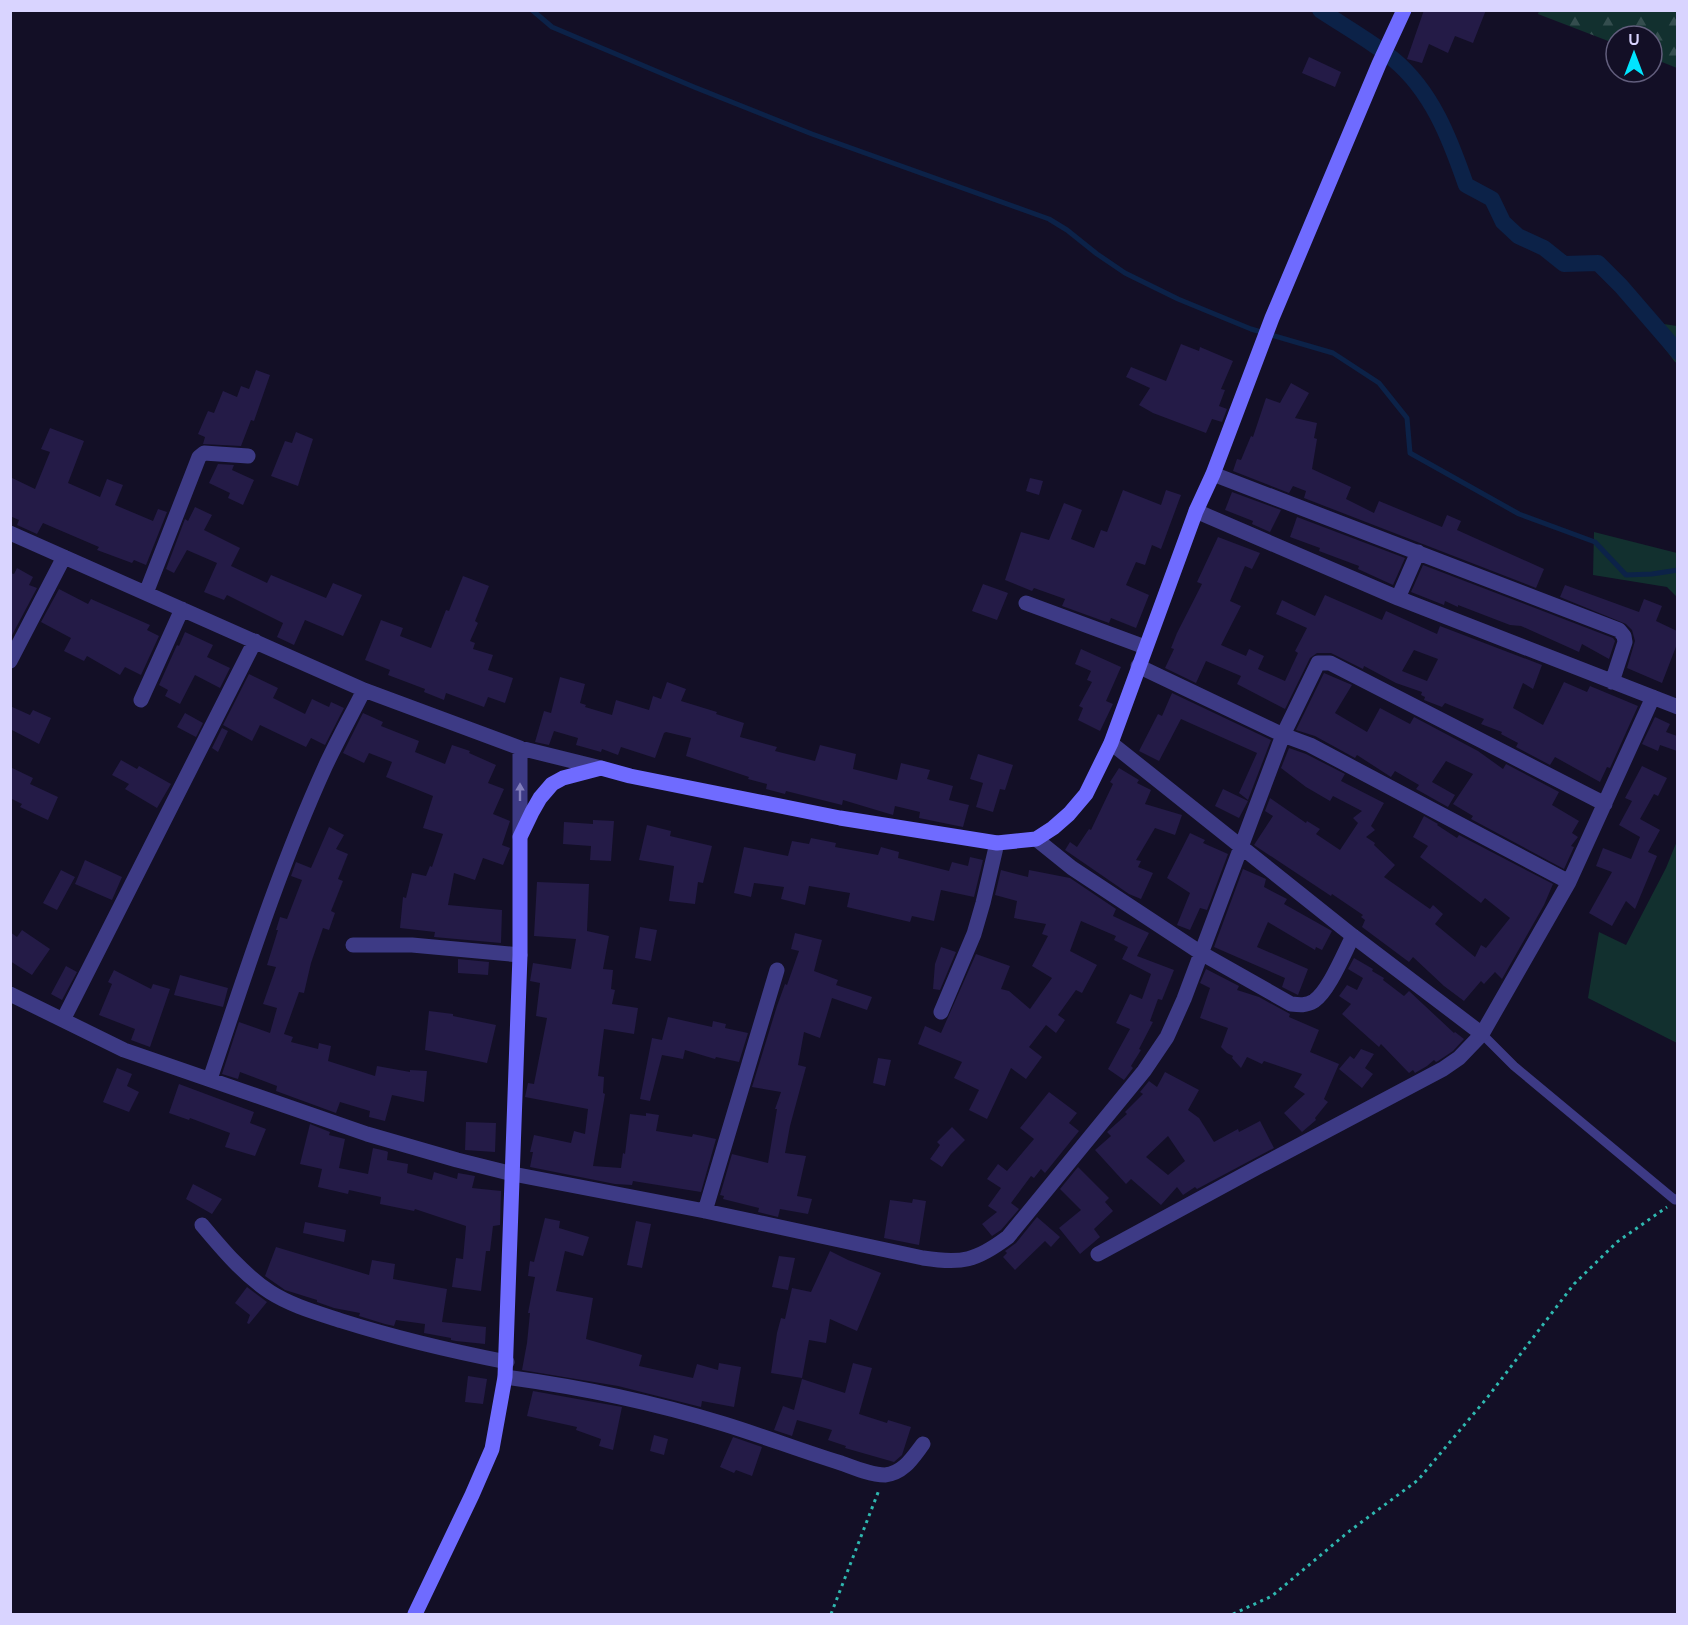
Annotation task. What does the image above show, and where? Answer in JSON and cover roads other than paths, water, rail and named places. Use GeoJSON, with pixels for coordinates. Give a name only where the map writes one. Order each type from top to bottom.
{"type":"FeatureCollection","features":[{"type":"Feature","properties":{"kind":"main road"},"geometry":{"type":"LineString","coordinates":[[415,1614],[492,1449],[506,1370],[520,955],[520,837],[531,812],[552,784],[570,776],[601,768],[630,776],[840,818],[997,843],[1036,839],[1069,814],[1086,794],[1111,743],[1196,511],[1213,474],[1272,318],[1378,64],[1404,10]]}},
{"type":"Feature","properties":{"kind":"street"},"geometry":{"type":"LineString","coordinates":[[146,593],[199,457],[204,453],[248,456]]}},
{"type":"Feature","properties":{"kind":"street"},"geometry":{"type":"LineString","coordinates":[[1213,474],[1622,632],[1625,642],[1612,682]]}},
{"type":"Feature","properties":{"kind":"street"},"geometry":{"type":"LineString","coordinates":[[1196,511],[1398,598],[1677,707]]}},
{"type":"Feature","properties":{"kind":"street"},"geometry":{"type":"LineString","coordinates":[[10,533],[364,690],[520,748],[601,768]]}},
{"type":"Feature","properties":{"kind":"street"},"geometry":{"type":"LineString","coordinates":[[1398,598],[1418,552]]}},
{"type":"Feature","properties":{"kind":"street"},"geometry":{"type":"LineString","coordinates":[[10,661],[64,556]]}},
{"type":"Feature","properties":{"kind":"street"},"geometry":{"type":"LineString","coordinates":[[1026,603],[1145,647]]}},
{"type":"Feature","properties":{"kind":"street"},"geometry":{"type":"LineString","coordinates":[[141,700],[182,609]]}},
{"type":"Feature","properties":{"kind":"street"},"geometry":{"type":"LineString","coordinates":[[63,1020],[255,641]]}},
{"type":"Feature","properties":{"kind":"street"},"geometry":{"type":"LineString","coordinates":[[10,994],[124,1050],[367,1134],[457,1160],[513,1174],[705,1211],[942,1261],[958,1262],[992,1250],[1008,1237],[1144,1071],[1167,1037],[1283,735],[1318,663],[1330,663],[1605,804]]}},
{"type":"Feature","properties":{"kind":"street"},"geometry":{"type":"LineString","coordinates":[[1138,666],[1283,735],[1310,745],[1569,882]]}},
{"type":"Feature","properties":{"kind":"street"},"geometry":{"type":"LineString","coordinates":[[210,1079],[293,845],[325,768],[364,690]]}},
{"type":"Feature","properties":{"kind":"street"},"geometry":{"type":"LineString","coordinates":[[1098,1254],[1460,1059],[1482,1034],[1569,882],[1653,697]]}},
{"type":"Feature","properties":{"kind":"street"},"geometry":{"type":"LineString","coordinates":[[1111,743],[1353,936],[1482,1034]]}},
{"type":"Feature","properties":{"kind":"street"},"geometry":{"type":"LineString","coordinates":[[520,748],[520,837]]}},
{"type":"Feature","properties":{"kind":"street"},"geometry":{"type":"LineString","coordinates":[[1036,839],[1072,868],[1201,953],[1282,1001],[1300,1006],[1316,1000],[1326,987],[1353,936]]}},
{"type":"Feature","properties":{"kind":"street"},"geometry":{"type":"LineString","coordinates":[[941,1012],[974,934],[984,903],[997,843]]}},
{"type":"Feature","properties":{"kind":"street"},"geometry":{"type":"LineString","coordinates":[[353,945],[412,945],[520,955]]}},
{"type":"Feature","properties":{"kind":"street"},"geometry":{"type":"LineString","coordinates":[[705,1211],[777,970]]}},
{"type":"Feature","properties":{"kind":"street"},"geometry":{"type":"LineString","coordinates":[[202,1226],[242,1270],[272,1293],[309,1310],[365,1328],[456,1352],[506,1370],[640,1401],[724,1424],[837,1462],[884,1475],[903,1468],[923,1444]]}},
{"type":"Feature","properties":{"kind":"lane"},"geometry":{"type":"LineString","coordinates":[[1482,1034],[1514,1066],[1676,1199]]}},
{"type":"Feature","properties":{"kind":"waterway"},"geometry":{"type":"LineString","coordinates":[[532,10],[552,27],[694,87],[812,134],[1049,219],[1125,273],[1178,299],[1251,329],[1333,353],[1379,383],[1407,418],[1410,453],[1519,514],[1595,542],[1626,575],[1678,570]]}},
{"type":"Feature","properties":{"kind":"waterway"},"geometry":{"type":"LineString","coordinates":[[1320,10],[1376,46],[1407,72],[1419,86],[1438,117],[1466,185],[1492,199],[1503,222],[1518,236],[1544,248],[1564,264],[1598,263],[1678,352]]}}]}
